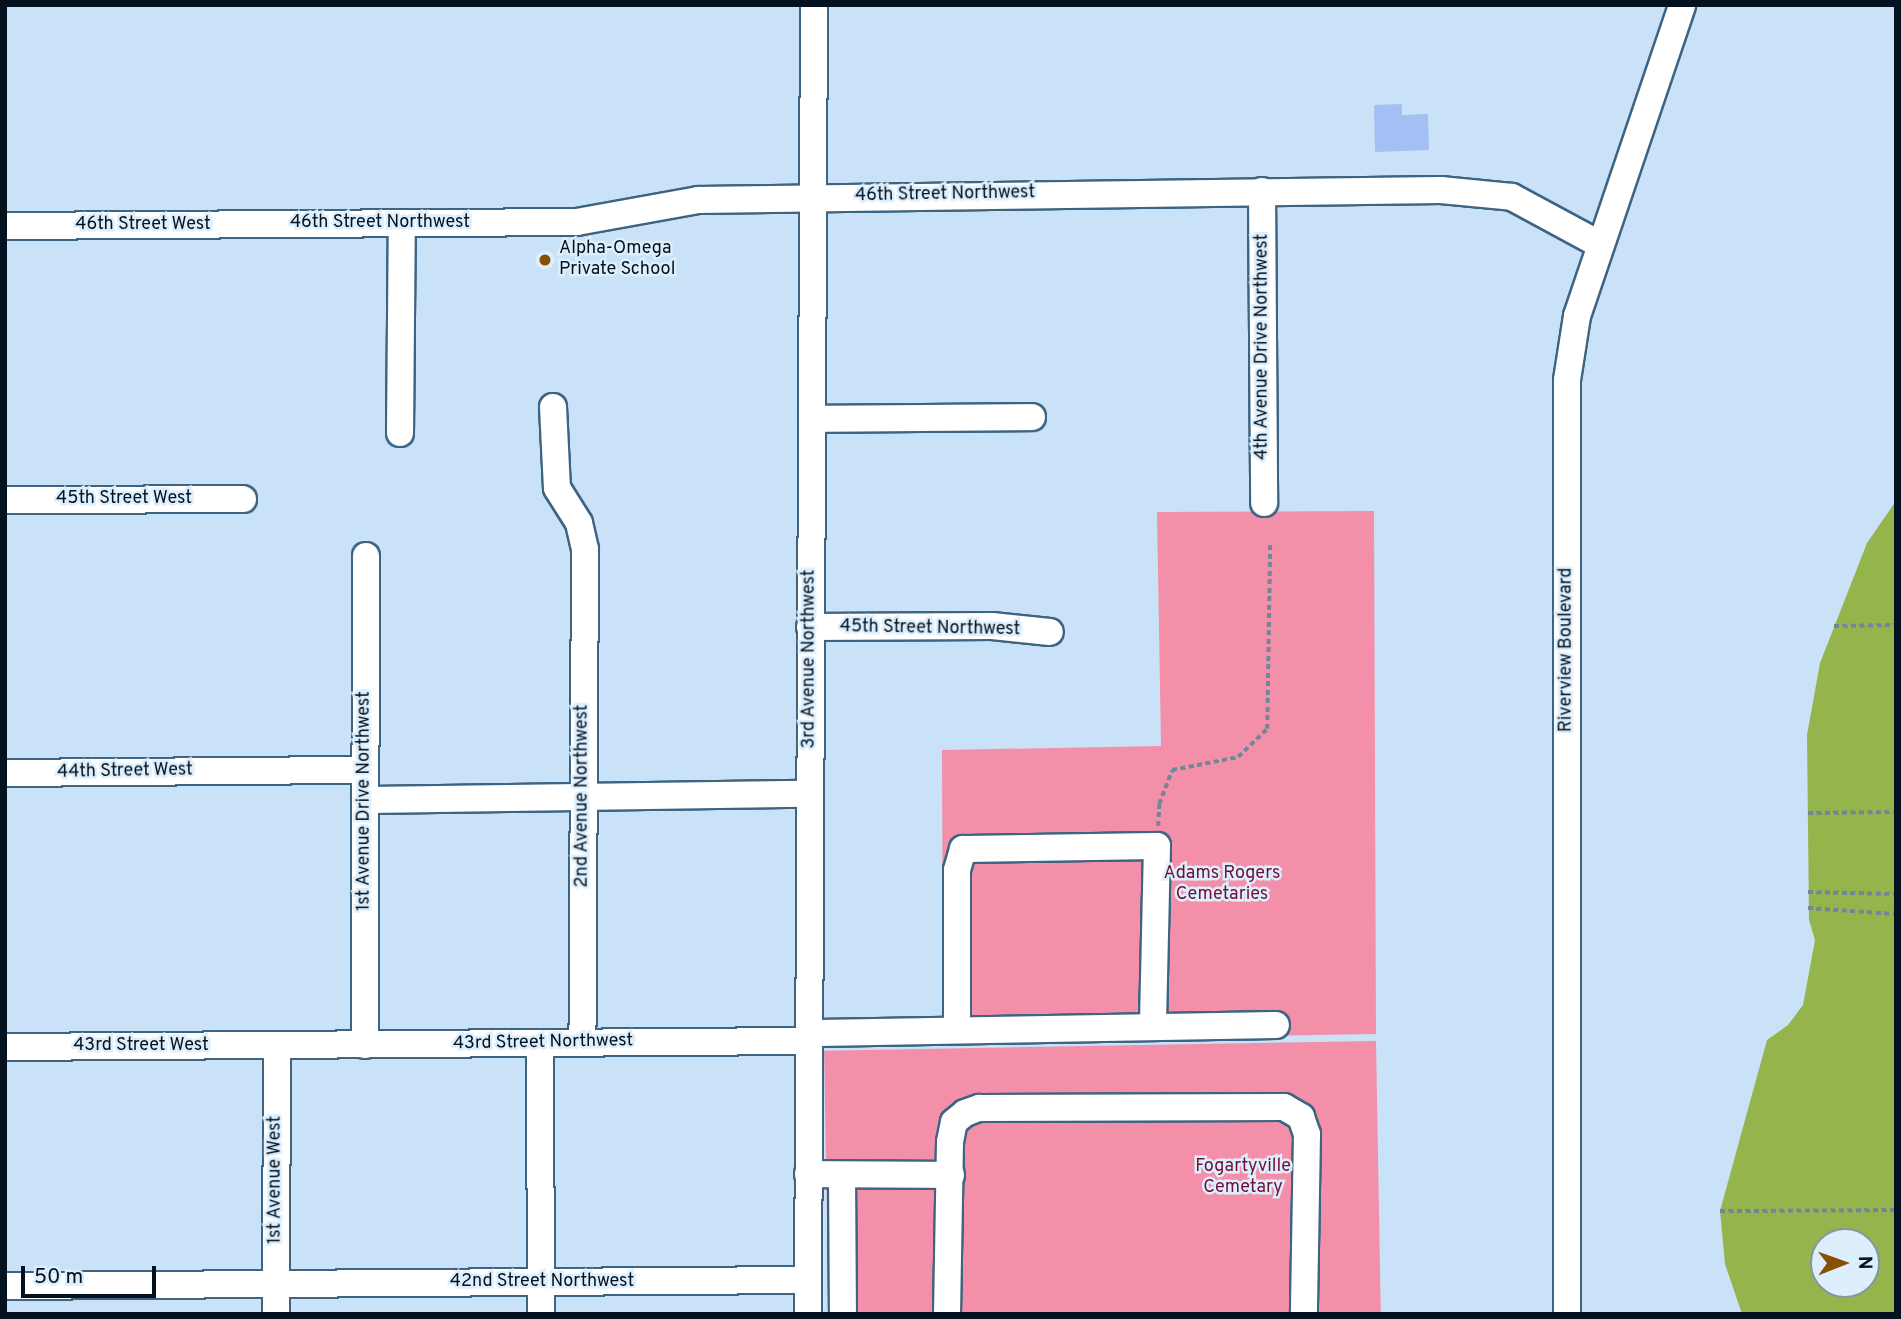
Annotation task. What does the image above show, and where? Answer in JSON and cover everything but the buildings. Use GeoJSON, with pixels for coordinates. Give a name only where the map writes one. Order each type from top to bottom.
{"type":"FeatureCollection","features":[{"type":"Feature","properties":{"kind":"street","name":"3rd Avenue Northwest"},"geometry":{"type":"LineString","coordinates":[[808,1314],[814,5]]}},
{"type":"Feature","properties":{"kind":"street","name":"Riverview Boulevard"},"geometry":{"type":"LineString","coordinates":[[1567,1314],[1567,380],[1577,316],[1599,244],[1682,5]]}},
{"type":"Feature","properties":{"kind":"street","name":"4th Avenue Drive Northwest"},"geometry":{"type":"LineString","coordinates":[[1262,191],[1264,503]]}},
{"type":"Feature","properties":{"kind":"street","name":"46th Street Northwest"},"geometry":{"type":"LineString","coordinates":[[280,224],[577,222],[698,200],[813,196],[1488,191],[1531,205],[1599,244]]}},
{"type":"Feature","properties":{"kind":"street"},"geometry":{"type":"LineString","coordinates":[[400,433],[402,223]]}},
{"type":"Feature","properties":{"kind":"street","name":"46th Street West"},"geometry":{"type":"LineString","coordinates":[[5,226],[280,224]]}},
{"type":"Feature","properties":{"kind":"street","name":"2nd Avenue Northwest"},"geometry":{"type":"LineString","coordinates":[[553,407],[557,488],[579,523],[585,549],[582,1043]]}},
{"type":"Feature","properties":{"kind":"street"},"geometry":{"type":"LineString","coordinates":[[812,419],[1032,416]]}},
{"type":"Feature","properties":{"kind":"street","name":"45th Street West"},"geometry":{"type":"LineString","coordinates":[[5,500],[243,499]]}},
{"type":"Feature","properties":{"kind":"street","name":"1st Avenue Drive Northwest"},"geometry":{"type":"LineString","coordinates":[[365,1045],[366,556]]}},
{"type":"Feature","properties":{"kind":"street","name":"45th Street Northwest"},"geometry":{"type":"LineString","coordinates":[[810,628],[992,626],[1050,632]]}},
{"type":"Feature","properties":{"kind":"street","name":"44th Street West"},"geometry":{"type":"LineString","coordinates":[[5,773],[365,770]]}},
{"type":"Feature","properties":{"kind":"street"},"geometry":{"type":"LineString","coordinates":[[365,800],[809,794]]}},
{"type":"Feature","properties":{"kind":"street"},"geometry":{"type":"LineString","coordinates":[[957,1028],[957,870],[963,849],[1157,846],[1153,1027]]}},
{"type":"Feature","properties":{"kind":"street","name":"43rd Street Northwest"},"geometry":{"type":"LineString","coordinates":[[277,1045],[808,1041],[818,1033],[957,1028],[1276,1025]]}},
{"type":"Feature","properties":{"kind":"street"},"geometry":{"type":"LineString","coordinates":[[540,1043],[541,1314]]}},
{"type":"Feature","properties":{"kind":"street","name":"43rd Street West"},"geometry":{"type":"LineString","coordinates":[[5,1047],[277,1045]]}},
{"type":"Feature","properties":{"kind":"street","name":"1st Avenue West"},"geometry":{"type":"LineString","coordinates":[[276,1314],[277,1045]]}},
{"type":"Feature","properties":{"kind":"street"},"geometry":{"type":"LineString","coordinates":[[947,1314],[954,1122],[979,1108],[1294,1110],[1307,1134],[1304,1314]]}},
{"type":"Feature","properties":{"kind":"street"},"geometry":{"type":"LineString","coordinates":[[808,1174],[951,1175]]}},
{"type":"Feature","properties":{"kind":"street"},"geometry":{"type":"LineString","coordinates":[[842,1175],[843,1314]]}},
{"type":"Feature","properties":{"kind":"street","name":"42nd Street Northwest"},"geometry":{"type":"LineString","coordinates":[[5,1286],[808,1280]]}},
{"type":"Feature","properties":{"kind":"path"},"geometry":{"type":"LineString","coordinates":[[1157,846],[1159,804],[1172,770],[1238,757],[1267,729],[1270,543]]}},
{"type":"Feature","properties":{"kind":"path"},"geometry":{"type":"LineString","coordinates":[[1834,626],[1896,625]]}},
{"type":"Feature","properties":{"kind":"path"},"geometry":{"type":"LineString","coordinates":[[1808,813],[1896,812]]}},
{"type":"Feature","properties":{"kind":"path"},"geometry":{"type":"LineString","coordinates":[[1808,892],[1896,894]]}},
{"type":"Feature","properties":{"kind":"path"},"geometry":{"type":"LineString","coordinates":[[1808,908],[1896,914]]}},
{"type":"Feature","properties":{"kind":"path"},"geometry":{"type":"LineString","coordinates":[[1720,1211],[1896,1210]]}},
{"type":"Feature","properties":{"kind":"green space","name":"Adams Rogers Cemetaries"},"geometry":{"type":"Polygon","coordinates":[[[1374,511],[1376,1034],[943,1041],[942,750],[1161,746],[1157,512],[1374,511]]]}},
{"type":"Feature","properties":{"kind":"green space","name":"Fogartyville Cemetary"},"geometry":{"type":"Polygon","coordinates":[[[1376,1041],[1381,1314],[829,1314],[824,1051],[1376,1041]]]}},
{"type":"Feature","properties":{"kind":"shaded area"},"geometry":{"type":"Polygon","coordinates":[[[1896,501],[1896,1314],[1742,1314],[1725,1264],[1720,1211],[1767,1040],[1788,1025],[1803,1005],[1815,940],[1809,920],[1807,735],[1820,663],[1867,543],[1896,501]]]}},
{"type":"Feature","properties":{"kind":"place","name":"Alpha-Omega Private School"},"geometry":{"type":"Point","coordinates":[545,260]}}]}
